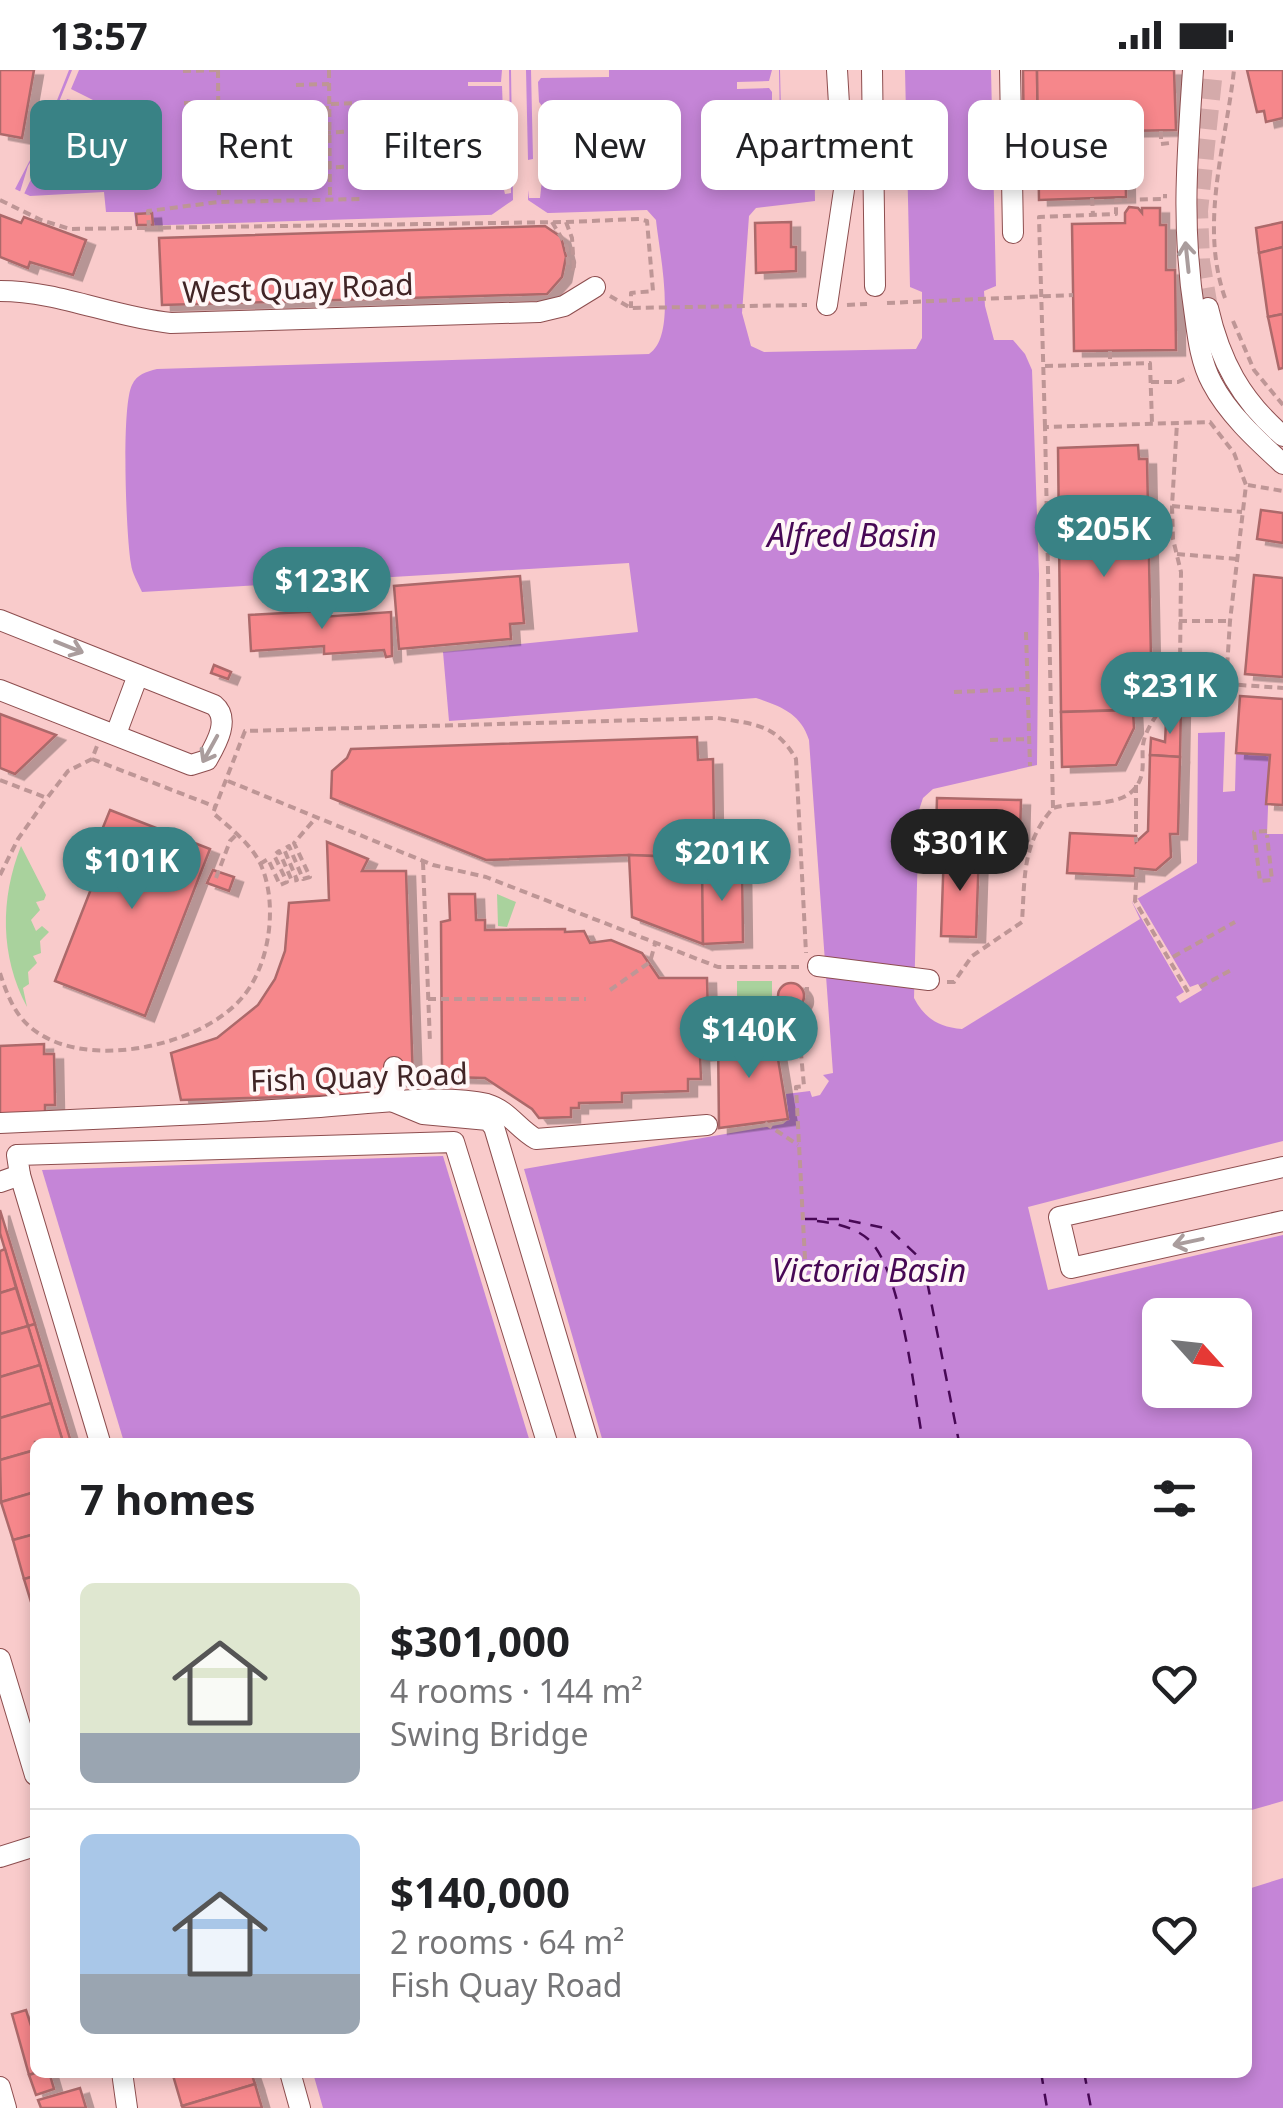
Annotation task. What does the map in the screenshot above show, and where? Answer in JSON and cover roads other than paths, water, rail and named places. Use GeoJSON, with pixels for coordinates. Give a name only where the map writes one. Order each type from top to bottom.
{"type":"FeatureCollection","features":[{"type":"Feature","properties":{"kind":"street"},"geometry":{"type":"LineString","coordinates":[[826,305],[844,190],[837,70]]}},
{"type":"Feature","properties":{"kind":"street"},"geometry":{"type":"LineString","coordinates":[[872,70],[875,286]]}},
{"type":"Feature","properties":{"kind":"street"},"geometry":{"type":"LineString","coordinates":[[1010,70],[1014,232]]}},
{"type":"Feature","properties":{"kind":"street"},"geometry":{"type":"LineString","coordinates":[[1193,70],[1184,211],[1187,264],[1202,356],[1214,386],[1253,436],[1283,464]]}},
{"type":"Feature","properties":{"kind":"street","name":"West Quay Road"},"geometry":{"type":"LineString","coordinates":[[0,290],[53,295],[171,322],[539,312],[564,306],[595,287]]}},
{"type":"Feature","properties":{"kind":"street"},"geometry":{"type":"LineString","coordinates":[[1217,306],[1227,370],[1257,412],[1283,436]]}},
{"type":"Feature","properties":{"kind":"street"},"geometry":{"type":"LineString","coordinates":[[0,620],[218,707],[222,724],[207,760],[196,765],[0,690]]}},
{"type":"Feature","properties":{"kind":"street"},"geometry":{"type":"LineString","coordinates":[[109,732],[138,675]]}},
{"type":"Feature","properties":{"kind":"street"},"geometry":{"type":"LineString","coordinates":[[813,966],[929,980]]}},
{"type":"Feature","properties":{"kind":"street"},"geometry":{"type":"LineString","coordinates":[[394,1067],[394,1102],[423,1114],[488,1120],[494,1127],[587,1438]]}},
{"type":"Feature","properties":{"kind":"street","name":"Fish Quay Road"},"geometry":{"type":"LineString","coordinates":[[0,1123],[111,1121],[394,1102],[469,1101],[492,1106],[510,1116],[523,1132],[536,1139],[707,1125]]}},
{"type":"Feature","properties":{"kind":"street"},"geometry":{"type":"LineString","coordinates":[[99,1438],[10,1178],[17,1155],[454,1142],[546,1438]]}},
{"type":"Feature","properties":{"kind":"street"},"geometry":{"type":"LineString","coordinates":[[1283,1166],[1059,1217],[1071,1268],[1283,1221]]}},
{"type":"Feature","properties":{"kind":"street"},"geometry":{"type":"LineString","coordinates":[[0,1659],[30,1758]]}},
{"type":"Feature","properties":{"kind":"street"},"geometry":{"type":"LineString","coordinates":[[0,1856],[30,1847]]}},
{"type":"Feature","properties":{"kind":"street"},"geometry":{"type":"LineString","coordinates":[[123,2078],[128,2108]]}},
{"type":"Feature","properties":{"kind":"street"},"geometry":{"type":"LineString","coordinates":[[292,2078],[300,2108]]}},
{"type":"Feature","properties":{"kind":"street"},"geometry":{"type":"LineString","coordinates":[[0,2088],[6,2108]]}},
{"type":"Feature","properties":{"kind":"water"},"geometry":{"type":"Polygon","coordinates":[[[69,70],[780,70],[781,100],[701,100],[701,190],[815,190],[815,201],[756,208],[749,216],[742,313],[751,346],[764,352],[916,349],[922,338],[922,292],[910,287],[908,190],[948,190],[948,100],[906,100],[905,70],[991,70],[992,100],[968,100],[968,190],[994,190],[996,286],[984,291],[994,340],[1013,340],[1032,370],[1039,574],[1037,765],[933,789],[923,798],[919,810],[914,998],[934,1021],[962,1029],[1140,919],[1132,902],[1197,863],[1198,733],[1225,732],[1223,792],[1235,791],[1236,753],[1270,755],[1267,834],[1283,834],[1283,1141],[1028,1207],[1048,1290],[1283,1235],[1283,1801],[1252,1810],[1252,1438],[602,1438],[524,1169],[783,1124],[789,1119],[786,1094],[810,1091],[812,1097],[820,1095],[829,1081],[823,1075],[833,1073],[809,740],[795,717],[756,698],[449,721],[443,652],[638,632],[629,563],[142,592],[134,574],[128,528],[126,444],[129,398],[139,376],[157,369],[649,354],[658,344],[665,311],[656,220],[647,210],[136,226],[134,212],[106,212],[104,192],[30,196],[15,189],[30,160],[30,190],[162,190],[162,100],[57,100],[69,70]]]}},
{"type":"Feature","properties":{"kind":"water"},"geometry":{"type":"Polygon","coordinates":[[[443,1156],[529,1438],[123,1438],[42,1170],[443,1156]]]}},
{"type":"Feature","properties":{"kind":"water"},"geometry":{"type":"Polygon","coordinates":[[[1283,1878],[1283,2108],[323,2108],[314,2078],[1252,2078],[1252,1888],[1283,1878]]]}},
{"type":"Feature","properties":{"kind":"tunnel"},"geometry":{"type":"LineString","coordinates":[[1208,308],[1200,261],[1198,211],[1213,70]]}},
{"type":"Feature","properties":{"kind":"water label","name":"Alfred Basin"},"geometry":{"type":"Point","coordinates":[852,536]}},
{"type":"Feature","properties":{"kind":"water label","name":"Victoria Basin"},"geometry":{"type":"Point","coordinates":[869,1271]}}]}
